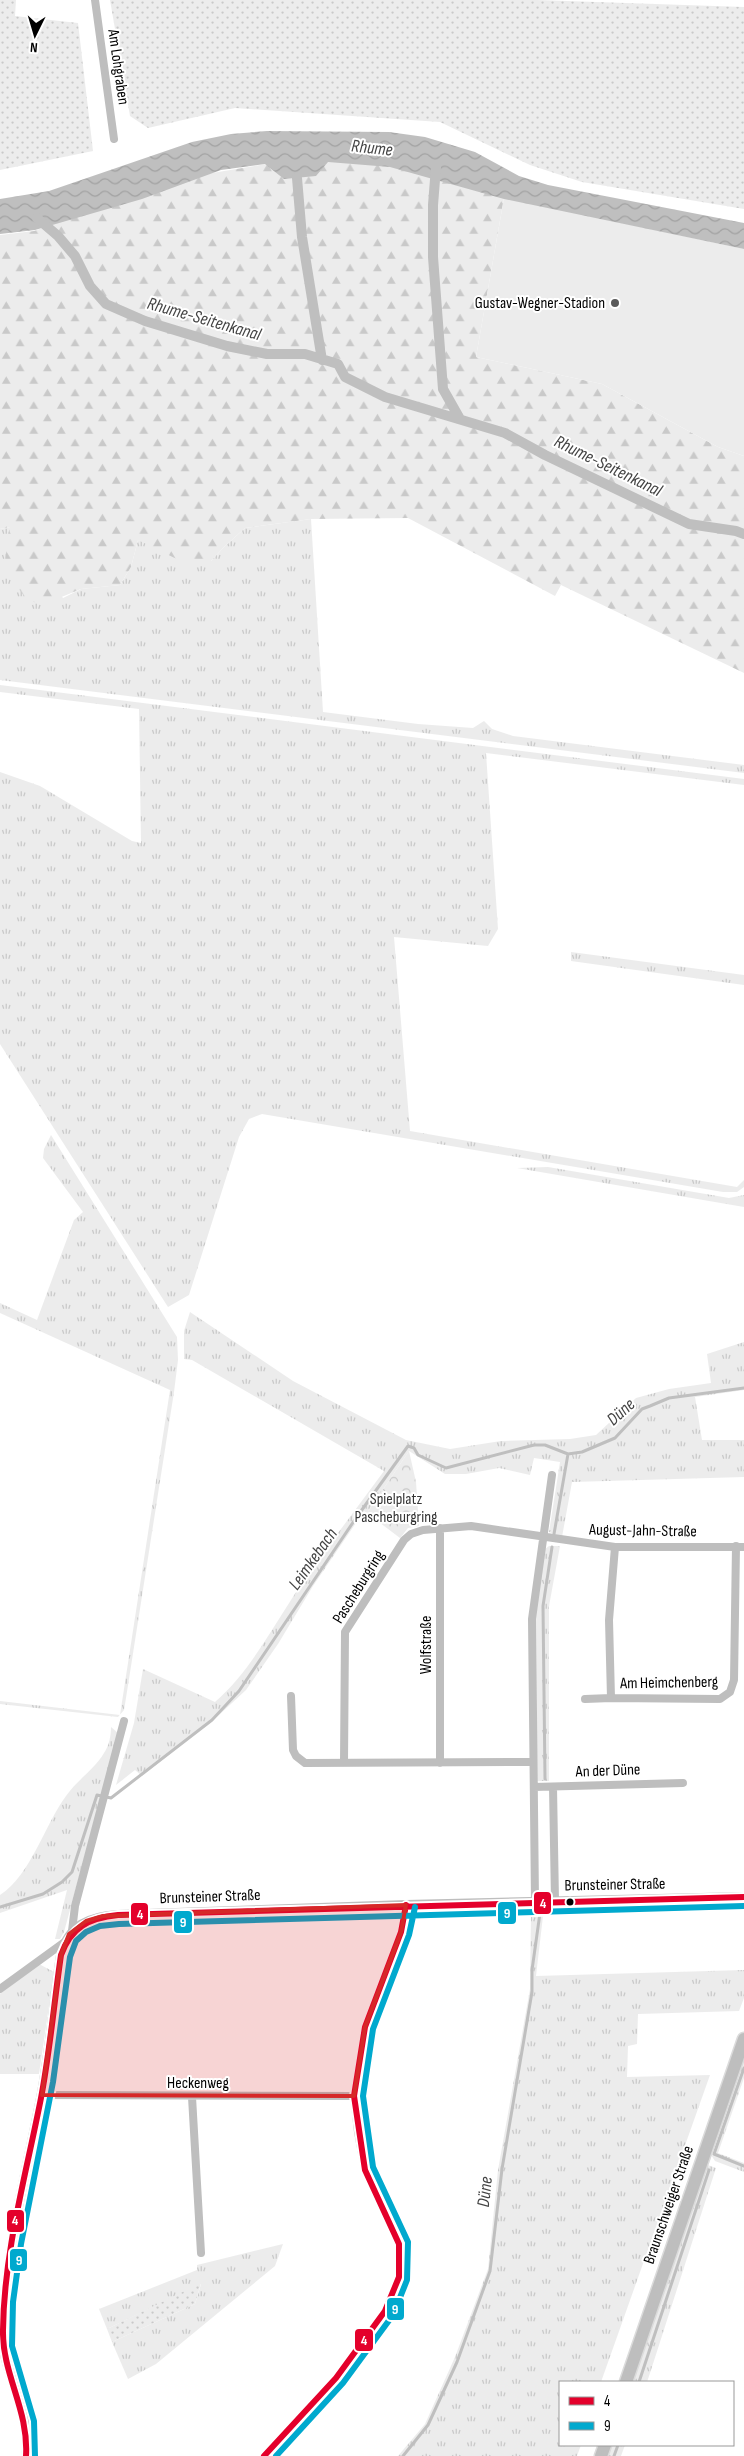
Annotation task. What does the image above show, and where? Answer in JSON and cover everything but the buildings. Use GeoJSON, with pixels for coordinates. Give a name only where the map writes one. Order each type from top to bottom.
{"type":"FeatureCollection","features":[{"type":"Feature","properties":{"kind":"main road","name":"Braunschweiger Straße"},"geometry":{"type":"LineString","coordinates":[[626,2381],[744,2039]]}},
{"type":"Feature","properties":{"kind":"street","name":"Am Lohgraben"},"geometry":{"type":"LineString","coordinates":[[95,0],[114,139]]}},
{"type":"Feature","properties":{"kind":"street"},"geometry":{"type":"LineString","coordinates":[[535,1902],[532,1619],[552,1475]]}},
{"type":"Feature","properties":{"kind":"street","name":"Pascheburgring"},"geometry":{"type":"LineString","coordinates":[[344,1763],[344,1639],[347,1628],[404,1540],[418,1531],[440,1528],[479,1527],[542,1538]]}},
{"type":"Feature","properties":{"kind":"street","name":"Wolfstraße"},"geometry":{"type":"LineString","coordinates":[[440,1528],[440,1763]]}},
{"type":"Feature","properties":{"kind":"street","name":"August-Jahn-Straße"},"geometry":{"type":"LineString","coordinates":[[542,1538],[615,1547],[740,1546]]}},
{"type":"Feature","properties":{"kind":"street","name":"Am Heimchenberg"},"geometry":{"type":"LineString","coordinates":[[615,1547],[609,1614],[611,1698],[720,1699],[730,1692],[734,1680],[740,1546]]}},
{"type":"Feature","properties":{"kind":"street"},"geometry":{"type":"LineString","coordinates":[[291,1696],[293,1746],[296,1756],[305,1762],[533,1762]]}},
{"type":"Feature","properties":{"kind":"street"},"geometry":{"type":"LineString","coordinates":[[585,1699],[611,1698]]}},
{"type":"Feature","properties":{"kind":"street"},"geometry":{"type":"LineString","coordinates":[[72,1931],[76,1906],[124,1721]]}},
{"type":"Feature","properties":{"kind":"street","name":"An der Düne"},"geometry":{"type":"LineString","coordinates":[[534,1788],[683,1783]]}},
{"type":"Feature","properties":{"kind":"street"},"geometry":{"type":"LineString","coordinates":[[553,1787],[555,1901]]}},
{"type":"Feature","properties":{"kind":"street","name":"Brunsteiner Straße"},"geometry":{"type":"LineString","coordinates":[[26,2456],[28,2428],[1,2341],[14,2231],[42,2094],[60,1963],[66,1941],[72,1931],[86,1921],[103,1916],[406,1905],[744,1897]]}},
{"type":"Feature","properties":{"kind":"street"},"geometry":{"type":"LineString","coordinates":[[264,2456],[319,2398],[350,2360],[384,2311],[399,2277],[399,2244],[365,2170],[354,2096],[365,2027],[401,1932],[406,1905]]}},
{"type":"Feature","properties":{"kind":"street"},"geometry":{"type":"LineString","coordinates":[[0,1988],[66,1941]]}},
{"type":"Feature","properties":{"kind":"street","name":"Heckenweg"},"geometry":{"type":"LineString","coordinates":[[42,2094],[192,2097],[354,2096]]}},
{"type":"Feature","properties":{"kind":"street"},"geometry":{"type":"LineString","coordinates":[[192,2097],[202,2253]]}},
{"type":"Feature","properties":{"kind":"highlighted area"},"geometry":{"type":"Polygon","coordinates":[[[406,1905],[401,1932],[365,2027],[354,2096],[42,2095],[61,1955],[69,1934],[86,1921],[103,1916],[406,1905]]]}},
{"type":"Feature","properties":{"kind":"green space"},"geometry":{"type":"Polygon","coordinates":[[[0,0],[16,0],[15,16],[78,23],[93,151],[0,170],[0,0]]]}},
{"type":"Feature","properties":{"kind":"green space"},"geometry":{"type":"Polygon","coordinates":[[[110,0],[537,0],[744,7],[744,209],[582,182],[530,165],[440,122],[235,108],[148,128],[130,116],[110,0]]]}},
{"type":"Feature","properties":{"kind":"green space"},"geometry":{"type":"Polygon","coordinates":[[[360,157],[408,169],[504,198],[476,357],[602,384],[718,447],[744,456],[744,673],[561,585],[555,596],[408,518],[311,519],[245,528],[211,561],[193,567],[138,540],[131,567],[120,585],[81,589],[42,605],[26,599],[4,568],[10,527],[0,529],[0,235],[34,231],[176,179],[284,161],[360,157]]]}},
{"type":"Feature","properties":{"kind":"green space","name":"Gustav-Wegner-Stadion"},"geometry":{"type":"Polygon","coordinates":[[[504,198],[744,249],[744,456],[718,447],[602,384],[476,357],[504,198]]]}},
{"type":"Feature","properties":{"kind":"green space"},"geometry":{"type":"Polygon","coordinates":[[[311,519],[323,712],[418,724],[473,728],[484,721],[492,729],[513,736],[744,765],[744,773],[0,680],[0,529],[10,527],[63,598],[81,589],[120,585],[131,567],[138,540],[211,561],[245,528],[311,519]]]}},
{"type":"Feature","properties":{"kind":"green space"},"geometry":{"type":"Polygon","coordinates":[[[0,685],[744,779],[744,785],[486,753],[498,929],[488,946],[394,937],[410,1131],[737,1187],[744,1180],[744,1187],[737,1192],[723,1192],[262,1114],[249,1119],[239,1137],[189,1295],[168,1307],[0,1044],[0,772],[40,786],[132,841],[141,843],[139,709],[0,692],[0,685]]]}},
{"type":"Feature","properties":{"kind":"green space"},"geometry":{"type":"Polygon","coordinates":[[[571,952],[744,975],[744,985],[571,961],[571,952]]]}},
{"type":"Feature","properties":{"kind":"green space"},"geometry":{"type":"Polygon","coordinates":[[[51,1135],[177,1337],[178,1360],[174,1392],[124,1710],[120,1715],[170,1390],[0,1313],[0,1303],[37,1320],[74,1220],[83,1212],[43,1158],[44,1149],[51,1135]]]}},
{"type":"Feature","properties":{"kind":"green space"},"geometry":{"type":"Polygon","coordinates":[[[548,1167],[729,1198],[744,1195],[744,1207],[517,1168],[548,1167]]]}},
{"type":"Feature","properties":{"kind":"green space"},"geometry":{"type":"Polygon","coordinates":[[[190,1312],[293,1381],[406,1440],[450,1449],[501,1441],[570,1439],[596,1435],[636,1398],[669,1389],[711,1383],[707,1354],[744,1342],[744,1390],[695,1397],[702,1440],[744,1440],[744,1477],[572,1482],[562,1537],[549,1532],[560,1462],[534,1458],[530,1475],[499,1468],[466,1474],[445,1474],[409,1451],[367,1513],[364,1511],[246,1690],[219,1715],[142,1776],[135,1770],[116,1785],[134,1723],[143,1669],[215,1702],[252,1661],[313,1568],[384,1471],[192,1360],[184,1359],[184,1331],[190,1312]]]}},
{"type":"Feature","properties":{"kind":"green space","name":"Spielplatz Pascheburgring"},"geometry":{"type":"Polygon","coordinates":[[[409,1451],[416,1482],[419,1526],[408,1528],[400,1538],[367,1513],[409,1451]]]}},
{"type":"Feature","properties":{"kind":"green space"},"geometry":{"type":"Polygon","coordinates":[[[549,1546],[560,1546],[549,1606],[549,1781],[537,1781],[536,1609],[545,1549],[549,1546]]]}},
{"type":"Feature","properties":{"kind":"green space"},"geometry":{"type":"Polygon","coordinates":[[[0,1701],[120,1715],[118,1717],[0,1704],[0,1701]]]}},
{"type":"Feature","properties":{"kind":"green space"},"geometry":{"type":"Polygon","coordinates":[[[111,1727],[118,1733],[64,1932],[60,1939],[55,1939],[67,1890],[0,1913],[0,1895],[11,1886],[29,1863],[66,1796],[104,1753],[111,1734],[111,1727]]]}},
{"type":"Feature","properties":{"kind":"green space"},"geometry":{"type":"Polygon","coordinates":[[[538,1911],[543,1911],[536,1976],[744,1970],[744,1998],[739,2011],[638,2014],[637,2044],[628,2046],[627,2077],[710,2075],[601,2381],[559,2381],[559,2446],[581,2446],[577,2456],[398,2456],[425,2424],[455,2357],[488,2269],[498,2170],[530,1989],[531,1915],[535,1915],[538,1911]]]}},
{"type":"Feature","properties":{"kind":"green space"},"geometry":{"type":"Polygon","coordinates":[[[39,1964],[54,1972],[39,2074],[0,2074],[0,1994],[39,1964]]]}},
{"type":"Feature","properties":{"kind":"green space"},"geometry":{"type":"Polygon","coordinates":[[[744,2056],[744,2078],[718,2153],[744,2163],[744,2172],[715,2161],[711,2155],[744,2056]]]}},
{"type":"Feature","properties":{"kind":"green space"},"geometry":{"type":"Polygon","coordinates":[[[705,2164],[716,2168],[647,2381],[632,2381],[705,2164]]]}},
{"type":"Feature","properties":{"kind":"green space"},"geometry":{"type":"Polygon","coordinates":[[[283,2244],[275,2266],[156,2364],[128,2379],[112,2342],[195,2304],[201,2284],[107,2329],[99,2309],[197,2270],[197,2265],[283,2244]]]}},
{"type":"Feature","properties":{"kind":"green space"},"geometry":{"type":"Polygon","coordinates":[[[201,2283],[195,2304],[112,2342],[107,2329],[201,2283]]]}},
{"type":"Feature","properties":{"kind":"green space"},"geometry":{"type":"Polygon","coordinates":[[[610,2446],[625,2446],[621,2456],[607,2456],[610,2446]]]}},
{"type":"Feature","properties":{"kind":"water","name":"Rhume"},"geometry":{"type":"Polygon","coordinates":[[[267,131],[389,132],[425,137],[475,152],[519,176],[548,185],[744,223],[744,249],[504,199],[390,167],[328,162],[316,176],[284,179],[265,164],[221,170],[142,199],[35,230],[0,234],[0,199],[49,191],[192,142],[231,134],[267,131]]]}},
{"type":"Feature","properties":{"kind":"waterway","name":"Rhume-Seitenkanal"},"geometry":{"type":"LineString","coordinates":[[436,167],[433,205],[433,257],[443,389],[460,419]]}},
{"type":"Feature","properties":{"kind":"waterway"},"geometry":{"type":"LineString","coordinates":[[297,178],[302,237],[322,360]]}},
{"type":"Feature","properties":{"kind":"waterway","name":"Rhume-Seitenkanal"},"geometry":{"type":"LineString","coordinates":[[37,218],[58,236],[75,256],[90,286],[106,304],[145,321],[227,346],[267,354],[305,354],[338,364],[345,377],[385,397],[505,433],[545,455],[689,524],[736,531],[744,534]]}},
{"type":"Feature","properties":{"kind":"waterway","name":"Leimkebach"},"geometry":{"type":"LineString","coordinates":[[0,1907],[43,1894],[62,1882],[72,1872],[97,1795],[111,1798],[212,1720],[239,1691],[356,1518],[408,1446],[414,1448],[418,1455],[446,1468],[534,1445],[545,1445],[568,1454],[582,1452],[615,1438],[642,1409],[669,1398],[744,1388]]}},
{"type":"Feature","properties":{"kind":"waterway","name":"Düne"},"geometry":{"type":"LineString","coordinates":[[554,1534],[568,1454]]}},
{"type":"Feature","properties":{"kind":"waterway","name":"Düne"},"geometry":{"type":"LineString","coordinates":[[545,1779],[543,1606],[552,1547]]}},
{"type":"Feature","properties":{"kind":"waterway","name":"Düne"},"geometry":{"type":"LineString","coordinates":[[403,2456],[428,2425],[457,2362],[490,2271],[502,2169],[532,1992],[532,1970],[540,1913]]}},
{"type":"Feature","properties":{"kind":"waterway"},"geometry":{"type":"LineString","coordinates":[[744,2068],[714,2154],[744,2166]]}},
{"type":"Feature","properties":{"kind":"waterway"},"geometry":{"type":"LineString","coordinates":[[639,2381],[709,2170]]}},
{"type":"Feature","properties":{"kind":"waterway"},"geometry":{"type":"LineString","coordinates":[[614,2456],[618,2446]]}},
{"type":"Feature","properties":{"kind":"transit line","name":"4"},"geometry":{"type":"LineString","coordinates":[[26,2456],[24,2423],[4,2346],[4,2301],[7,2271],[44,2080],[61,1955],[70,1937],[82,1926],[98,1919],[118,1915],[744,1897]]}},
{"type":"Feature","properties":{"kind":"transit line","name":"4"},"geometry":{"type":"LineString","coordinates":[[264,2456],[336,2378],[385,2311],[399,2277],[399,2244],[365,2170],[354,2096],[365,2027],[401,1932],[406,1905]]}},
{"type":"Feature","properties":{"kind":"transit line","name":"9"},"geometry":{"type":"LineString","coordinates":[[35,2456],[34,2421],[12,2346],[13,2302],[21,2244],[53,2082],[70,1957],[76,1941],[86,1932],[100,1926],[119,1924],[744,1906]]}},
{"type":"Feature","properties":{"kind":"transit line","name":"9"},"geometry":{"type":"LineString","coordinates":[[276,2456],[343,2383],[393,2315],[407,2280],[408,2242],[373,2167],[363,2096],[373,2029],[409,1935],[415,1907]]}},
{"type":"Feature","properties":{"kind":"place","name":"Gustav-Wegner-Stadion"},"geometry":{"type":"Point","coordinates":[615,303]}}]}
